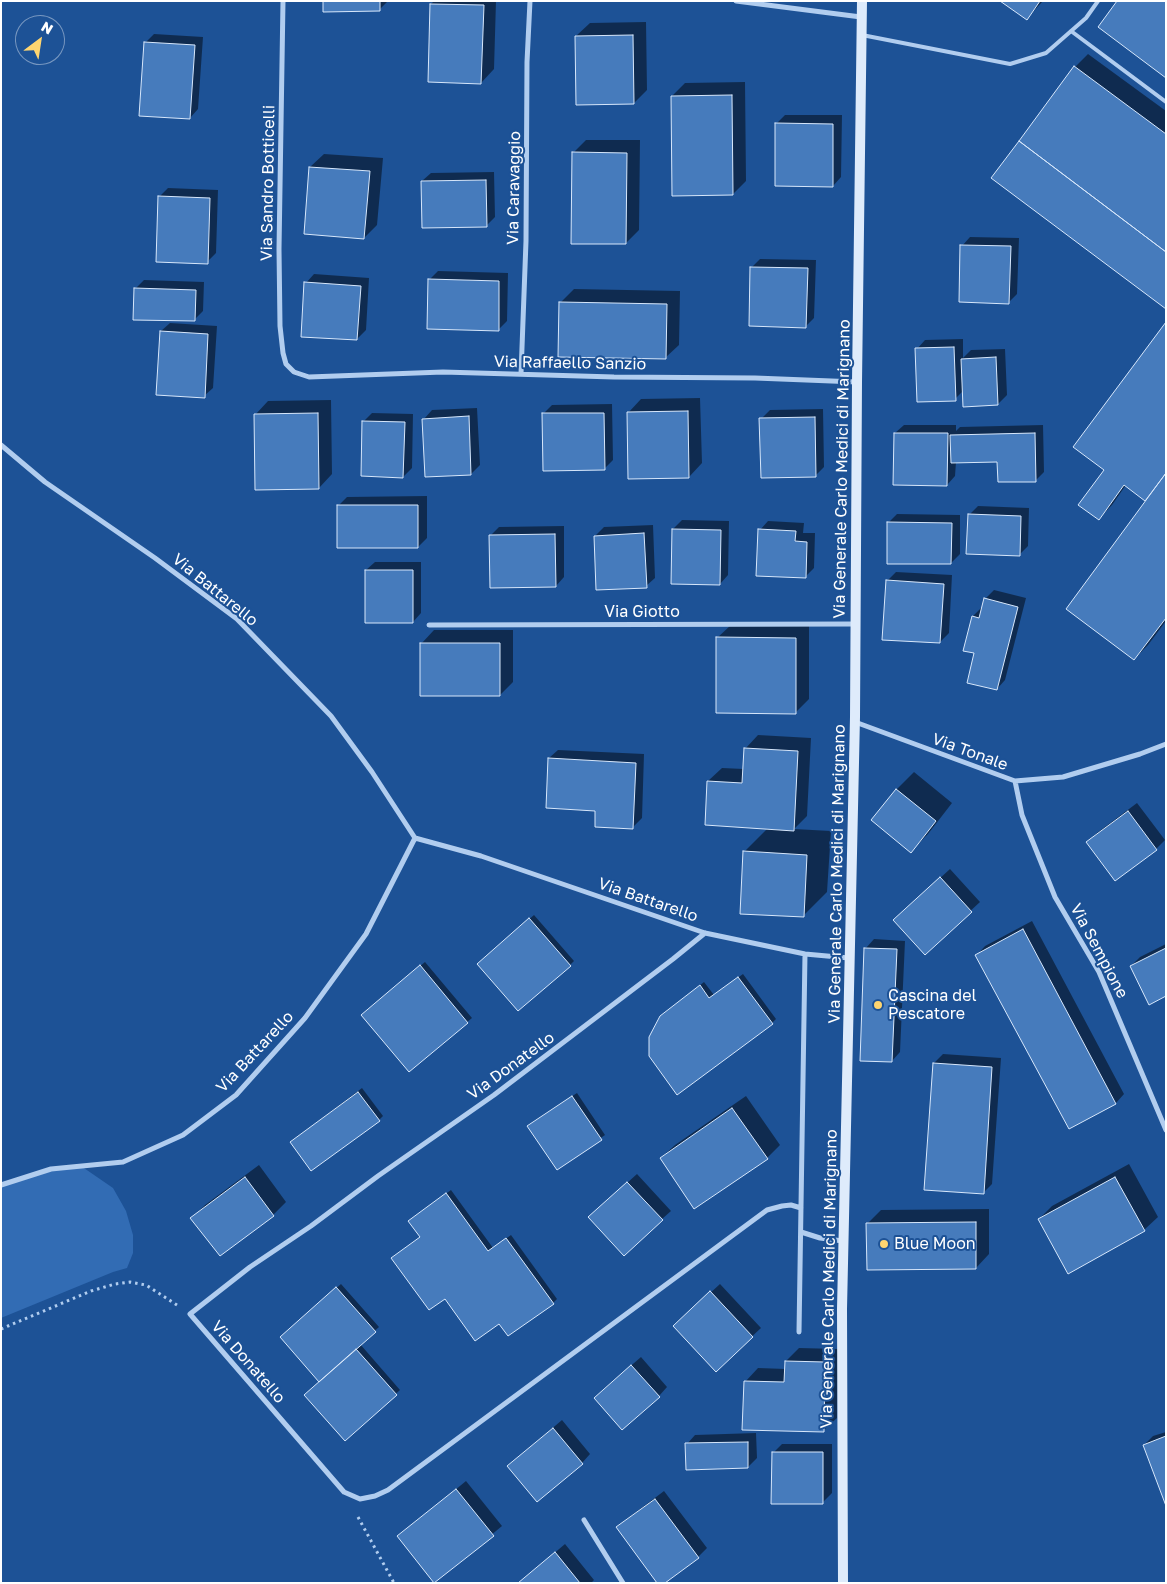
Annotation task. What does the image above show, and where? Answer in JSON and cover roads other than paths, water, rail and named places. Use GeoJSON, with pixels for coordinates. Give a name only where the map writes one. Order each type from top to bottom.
{"type":"FeatureCollection","features":[{"type":"Feature","properties":{"kind":"street","name":"Via Sandro Botticelli"},"geometry":{"type":"LineString","coordinates":[[283,1],[279,259],[280,326],[286,364]]}},
{"type":"Feature","properties":{"kind":"street","name":"Via Caravaggio"},"geometry":{"type":"LineString","coordinates":[[521,374],[526,241],[527,62],[530,1]]}},
{"type":"Feature","properties":{"kind":"street"},"geometry":{"type":"LineString","coordinates":[[736,1],[862,17]]}},
{"type":"Feature","properties":{"kind":"street","name":"Via Generale Carlo Medici di Marignano"},"geometry":{"type":"LineString","coordinates":[[843,1583],[843,1241],[855,722],[862,1]]}},
{"type":"Feature","properties":{"kind":"street","name":"Via Raffaello Sanzio"},"geometry":{"type":"LineString","coordinates":[[286,364],[294,372],[309,377],[443,372],[755,378],[857,382]]}},
{"type":"Feature","properties":{"kind":"street","name":"Via Battarello"},"geometry":{"type":"LineString","coordinates":[[1,445],[45,482],[155,558],[238,619],[331,716],[372,772],[415,838],[481,856],[705,933],[805,954],[849,958]]}},
{"type":"Feature","properties":{"kind":"street","name":"Via Giotto"},"geometry":{"type":"LineString","coordinates":[[429,624],[855,624]]}},
{"type":"Feature","properties":{"kind":"street","name":"Via Tonale"},"geometry":{"type":"LineString","coordinates":[[855,722],[1014,781],[1063,777],[1140,754],[1166,744]]}},
{"type":"Feature","properties":{"kind":"street","name":"Via Sempione"},"geometry":{"type":"LineString","coordinates":[[1014,781],[1022,815],[1056,897],[1099,972],[1166,1130]]}},
{"type":"Feature","properties":{"kind":"street","name":"Via Battarello"},"geometry":{"type":"LineString","coordinates":[[1,1185],[51,1169],[123,1162],[183,1134],[236,1095],[305,1018],[366,934],[415,838]]}},
{"type":"Feature","properties":{"kind":"street","name":"Via Donatello"},"geometry":{"type":"LineString","coordinates":[[705,933],[494,1095],[385,1170],[311,1226],[250,1267],[190,1314],[344,1492],[360,1499],[375,1496],[388,1490],[767,1210],[791,1205],[802,1208]]}},
{"type":"Feature","properties":{"kind":"street"},"geometry":{"type":"LineString","coordinates":[[800,1332],[805,954]]}},
{"type":"Feature","properties":{"kind":"street"},"geometry":{"type":"LineString","coordinates":[[801,1232],[820,1238],[843,1241]]}},
{"type":"Feature","properties":{"kind":"street"},"geometry":{"type":"LineString","coordinates":[[584,1520],[623,1583]]}},
{"type":"Feature","properties":{"kind":"lane"},"geometry":{"type":"LineString","coordinates":[[862,35],[1010,64],[1046,53],[1086,18],[1098,1]]}},
{"type":"Feature","properties":{"kind":"lane"},"geometry":{"type":"LineString","coordinates":[[1070,31],[1166,102]]}},
{"type":"Feature","properties":{"kind":"place","name":"Cascina del Pescatore"},"geometry":{"type":"Point","coordinates":[878,1005]}},
{"type":"Feature","properties":{"kind":"place","name":"Blue Moon"},"geometry":{"type":"Point","coordinates":[884,1244]}}]}
